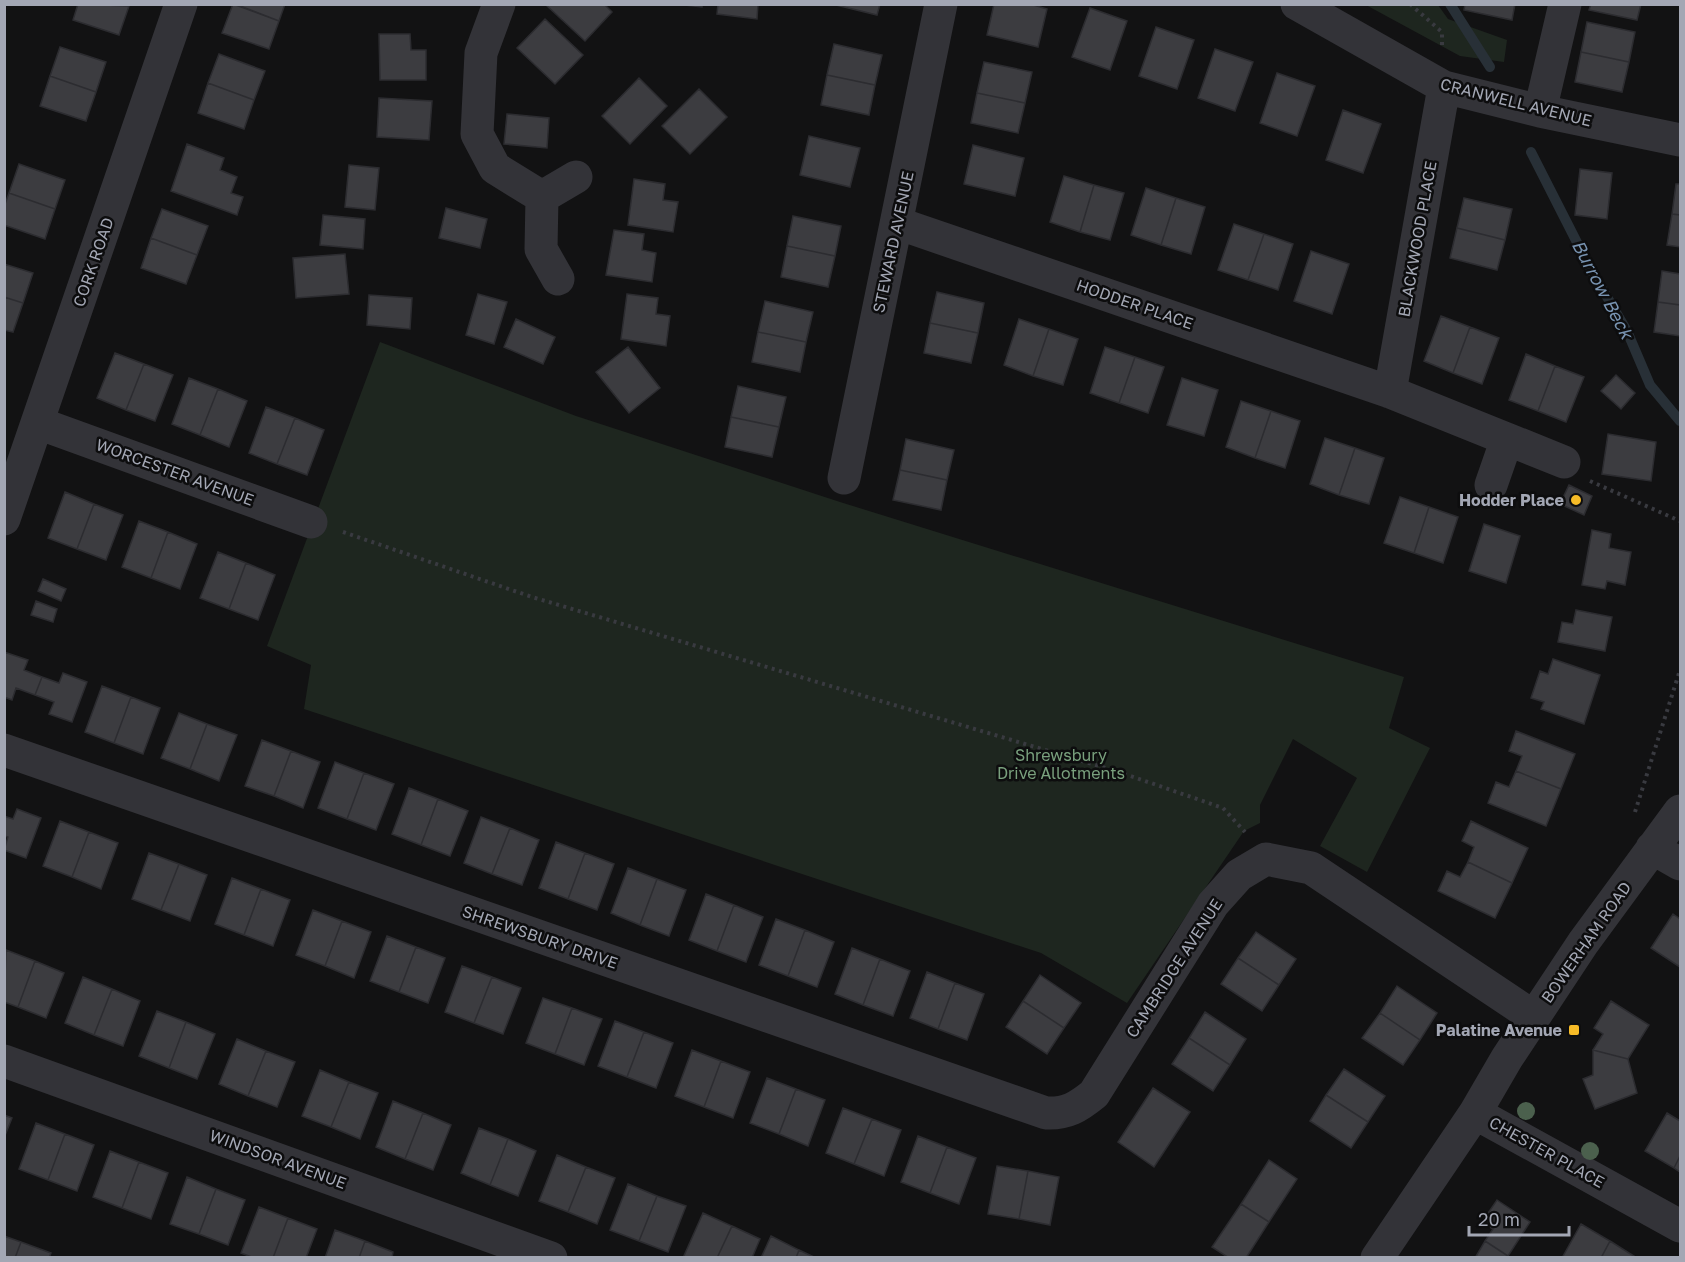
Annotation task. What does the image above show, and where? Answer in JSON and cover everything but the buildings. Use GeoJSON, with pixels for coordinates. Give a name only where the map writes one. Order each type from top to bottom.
{"type":"FeatureCollection","features":[{"type":"Feature","properties":{"kind":"street","name":"CORK ROAD"},"geometry":{"type":"LineString","coordinates":[[4,519],[181,4]]}},
{"type":"Feature","properties":{"kind":"street"},"geometry":{"type":"LineString","coordinates":[[499,4],[482,53],[477,134],[495,168],[542,197]]}},
{"type":"Feature","properties":{"kind":"street","name":"STEWARD AVENUE"},"geometry":{"type":"LineString","coordinates":[[844,478],[941,4]]}},
{"type":"Feature","properties":{"kind":"street","name":"CRANWELL AVENUE"},"geometry":{"type":"LineString","coordinates":[[1297,4],[1443,87],[1540,111],[1680,140]]}},
{"type":"Feature","properties":{"kind":"street"},"geometry":{"type":"LineString","coordinates":[[1540,111],[1565,4]]}},
{"type":"Feature","properties":{"kind":"street","name":"BLACKWOOD PLACE"},"geometry":{"type":"LineString","coordinates":[[1390,392],[1443,87]]}},
{"type":"Feature","properties":{"kind":"street"},"geometry":{"type":"LineString","coordinates":[[542,197],[576,177]]}},
{"type":"Feature","properties":{"kind":"street"},"geometry":{"type":"LineString","coordinates":[[542,197],[541,249],[558,279]]}},
{"type":"Feature","properties":{"kind":"street","name":"HODDER PLACE"},"geometry":{"type":"LineString","coordinates":[[897,223],[1390,392],[1564,462]]}},
{"type":"Feature","properties":{"kind":"street","name":"WORCESTER AVENUE"},"geometry":{"type":"LineString","coordinates":[[38,423],[311,522]]}},
{"type":"Feature","properties":{"kind":"street"},"geometry":{"type":"LineString","coordinates":[[1491,484],[1507,439]]}},
{"type":"Feature","properties":{"kind":"street","name":"SHREWSBURY DRIVE"},"geometry":{"type":"LineString","coordinates":[[4,750],[1046,1113],[1062,1113],[1076,1108]]}},
{"type":"Feature","properties":{"kind":"street","name":"BOWERHAM ROAD"},"geometry":{"type":"LineString","coordinates":[[1377,1257],[1476,1113],[1534,1017],[1680,811]]}},
{"type":"Feature","properties":{"kind":"street"},"geometry":{"type":"LineString","coordinates":[[1652,848],[1680,864]]}},
{"type":"Feature","properties":{"kind":"street"},"geometry":{"type":"LineString","coordinates":[[1266,859],[1311,868],[1534,1017]]}},
{"type":"Feature","properties":{"kind":"street","name":"CAMBRIDGE AVENUE"},"geometry":{"type":"LineString","coordinates":[[1076,1108],[1094,1094],[1213,904],[1239,874],[1266,859]]}},
{"type":"Feature","properties":{"kind":"street","name":"WINDSOR AVENUE"},"geometry":{"type":"LineString","coordinates":[[4,1061],[551,1257]]}},
{"type":"Feature","properties":{"kind":"street","name":"CHESTER PLACE"},"geometry":{"type":"LineString","coordinates":[[1476,1113],[1680,1226]]}},
{"type":"Feature","properties":{"kind":"path"},"geometry":{"type":"LineString","coordinates":[[1410,4],[1442,32],[1442,54]]}},
{"type":"Feature","properties":{"kind":"path"},"geometry":{"type":"LineString","coordinates":[[1564,462],[1569,472],[1680,521]]}},
{"type":"Feature","properties":{"kind":"path"},"geometry":{"type":"LineString","coordinates":[[311,522],[543,600],[1119,772],[1223,808],[1266,859]]}},
{"type":"Feature","properties":{"kind":"path"},"geometry":{"type":"LineString","coordinates":[[1634,814],[1680,670]]}},
{"type":"Feature","properties":{"kind":"green space"},"geometry":{"type":"Polygon","coordinates":[[[1366,5],[1438,5],[1448,19],[1507,40],[1504,62],[1460,56],[1366,5]]]}},
{"type":"Feature","properties":{"kind":"green space","name":"Shrewsbury Drive Allotments"},"geometry":{"type":"Polygon","coordinates":[[[380,342],[576,416],[840,502],[1404,677],[1389,728],[1430,748],[1367,872],[1320,846],[1357,778],[1293,739],[1260,805],[1260,823],[1244,831],[1127,1003],[1041,953],[304,709],[311,665],[267,646],[380,342]]]}},
{"type":"Feature","properties":{"kind":"waterway","name":"Burrow Beck"},"geometry":{"type":"LineString","coordinates":[[1450,4],[1490,67]]}},
{"type":"Feature","properties":{"kind":"waterway","name":"Burrow Beck"},"geometry":{"type":"LineString","coordinates":[[1531,152],[1590,268],[1627,331],[1650,385],[1680,421]]}},
{"type":"Feature","properties":{"kind":"place","name":"Hodder Place"},"geometry":{"type":"Point","coordinates":[1576,500]}},
{"type":"Feature","properties":{"kind":"place","name":"Palatine Avenue"},"geometry":{"type":"Point","coordinates":[1574,1030]}}]}
